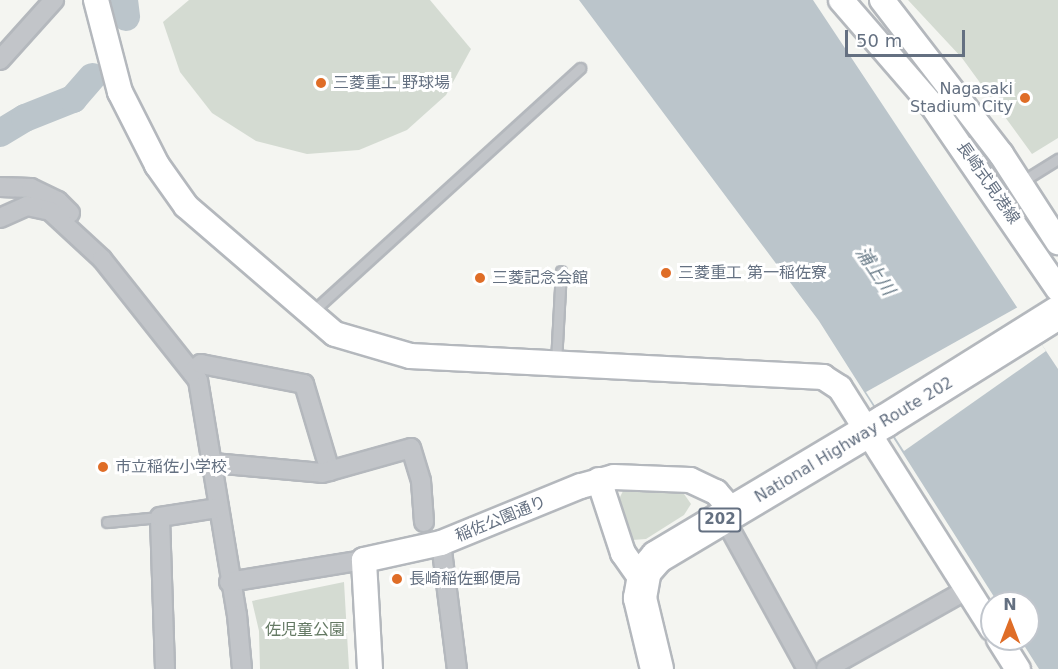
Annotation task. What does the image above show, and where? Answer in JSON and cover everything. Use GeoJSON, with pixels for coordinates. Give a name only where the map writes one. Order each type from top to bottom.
{"type":"FeatureCollection","features":[{"type":"Feature","properties":{"kind":"highway","name":"National Highway Route 202"},"geometry":{"type":"LineString","coordinates":[[642,580],[657,556],[729,515],[1046,321]]}},
{"type":"Feature","properties":{"kind":"highway"},"geometry":{"type":"LineString","coordinates":[[642,580],[642,614],[657,669]]}},
{"type":"Feature","properties":{"kind":"street"},"geometry":{"type":"LineString","coordinates":[[0,60],[54,0]]}},
{"type":"Feature","properties":{"kind":"street"},"geometry":{"type":"LineString","coordinates":[[96,0],[120,92],[158,165],[186,206],[335,334],[410,356],[823,377],[840,388],[876,426],[980,608]]}},
{"type":"Feature","properties":{"kind":"street","name":"長崎式見港線"},"geometry":{"type":"LineString","coordinates":[[841,0],[938,114],[1058,289]]}},
{"type":"Feature","properties":{"kind":"street","name":"長崎式見港線"},"geometry":{"type":"LineString","coordinates":[[882,0],[1021,182],[1058,242]]}},
{"type":"Feature","properties":{"kind":"street"},"geometry":{"type":"LineString","coordinates":[[0,187],[31,188],[58,201],[198,380],[213,463],[229,582],[237,615],[242,669]]}},
{"type":"Feature","properties":{"kind":"street"},"geometry":{"type":"LineString","coordinates":[[0,218],[27,206],[50,211],[102,259]]}},
{"type":"Feature","properties":{"kind":"street"},"geometry":{"type":"LineString","coordinates":[[192,372],[201,364],[304,384],[330,471]]}},
{"type":"Feature","properties":{"kind":"street"},"geometry":{"type":"LineString","coordinates":[[213,463],[330,471],[411,448],[421,481],[424,522]]}},
{"type":"Feature","properties":{"kind":"street","name":"稲佐公園通り"},"geometry":{"type":"LineString","coordinates":[[363,560],[441,543],[599,480],[642,477],[690,480],[716,492],[729,515]]}},
{"type":"Feature","properties":{"kind":"street"},"geometry":{"type":"LineString","coordinates":[[599,480],[623,553],[642,580]]}},
{"type":"Feature","properties":{"kind":"street"},"geometry":{"type":"LineString","coordinates":[[165,669],[160,517],[218,508]]}},
{"type":"Feature","properties":{"kind":"street"},"geometry":{"type":"LineString","coordinates":[[729,515],[807,669]]}},
{"type":"Feature","properties":{"kind":"street"},"geometry":{"type":"LineString","coordinates":[[441,543],[457,669]]}},
{"type":"Feature","properties":{"kind":"street"},"geometry":{"type":"LineString","coordinates":[[229,582],[363,560],[370,669]]}},
{"type":"Feature","properties":{"kind":"street"},"geometry":{"type":"LineString","coordinates":[[826,669],[968,589]]}},
{"type":"Feature","properties":{"kind":"street"},"geometry":{"type":"LineString","coordinates":[[1007,651],[1018,669]]}},
{"type":"Feature","properties":{"kind":"lane"},"geometry":{"type":"LineString","coordinates":[[309,314],[580,68]]}},
{"type":"Feature","properties":{"kind":"lane"},"geometry":{"type":"LineString","coordinates":[[1021,182],[1058,159]]}},
{"type":"Feature","properties":{"kind":"lane"},"geometry":{"type":"LineString","coordinates":[[556,364],[561,271]]}},
{"type":"Feature","properties":{"kind":"lane"},"geometry":{"type":"LineString","coordinates":[[107,522],[160,517]]}},
{"type":"Feature","properties":{"kind":"green space","name":"三菱重工 野球場"},"geometry":{"type":"Polygon","coordinates":[[[189,0],[430,0],[471,49],[446,95],[407,130],[359,150],[307,154],[256,141],[212,113],[180,72],[163,22],[189,0]]]}},
{"type":"Feature","properties":{"kind":"green space","name":"Nagasaki Stadium City"},"geometry":{"type":"Polygon","coordinates":[[[908,0],[1058,0],[1058,138],[1032,154],[962,58],[908,0]]]}},
{"type":"Feature","properties":{"kind":"green space"},"geometry":{"type":"Polygon","coordinates":[[[623,491],[682,491],[691,504],[684,515],[646,539],[632,540],[627,534],[619,499],[623,491]]]}},
{"type":"Feature","properties":{"kind":"green space","name":"佐児童公園"},"geometry":{"type":"Polygon","coordinates":[[[344,582],[349,669],[260,669],[259,631],[252,601],[344,582]]]}},
{"type":"Feature","properties":{"kind":"water","name":"浦上川"},"geometry":{"type":"Polygon","coordinates":[[[579,0],[813,0],[1058,369],[1058,669],[1039,669],[1028,651],[1040,651],[1040,591],[990,591],[819,321],[579,0]]]}},
{"type":"Feature","properties":{"kind":"pier"},"geometry":{"type":"Polygon","coordinates":[[[1018,307],[1046,351],[904,451],[866,392],[1018,307]]]}},
{"type":"Feature","properties":{"kind":"waterway"},"geometry":{"type":"LineString","coordinates":[[124,0],[126,17]]}},
{"type":"Feature","properties":{"kind":"waterway"},"geometry":{"type":"LineString","coordinates":[[0,133],[25,118],[73,99],[92,77]]}},
{"type":"Feature","properties":{"kind":"place","name":"三菱重工 野球場"},"geometry":{"type":"Point","coordinates":[321,83]}},
{"type":"Feature","properties":{"kind":"place","name":"Nagasaki Stadium City"},"geometry":{"type":"Point","coordinates":[1025,98]}},
{"type":"Feature","properties":{"kind":"place","name":"三菱重工 第一稲佐寮"},"geometry":{"type":"Point","coordinates":[666,273]}},
{"type":"Feature","properties":{"kind":"place","name":"三菱記念会館"},"geometry":{"type":"Point","coordinates":[480,278]}},
{"type":"Feature","properties":{"kind":"place","name":"市立稲佐小学校"},"geometry":{"type":"Point","coordinates":[103,467]}},
{"type":"Feature","properties":{"kind":"place","name":"長崎稲佐郵便局"},"geometry":{"type":"Point","coordinates":[397,579]}}]}
